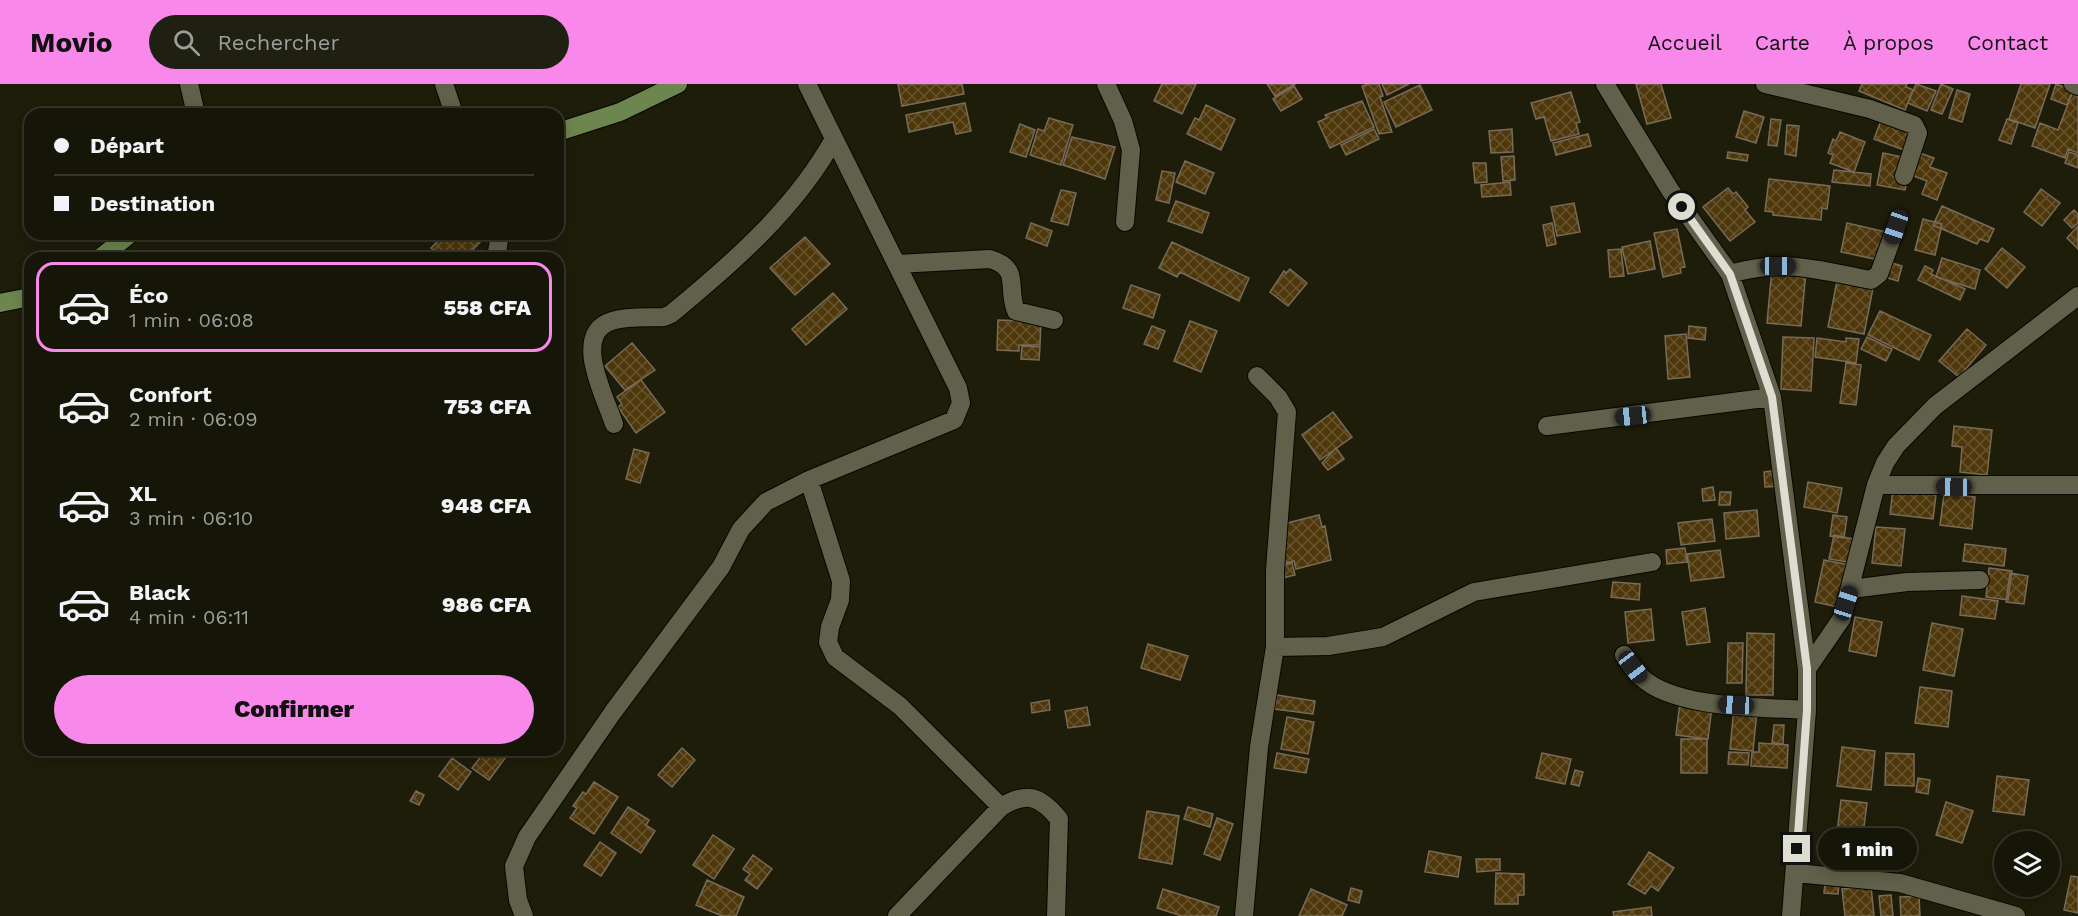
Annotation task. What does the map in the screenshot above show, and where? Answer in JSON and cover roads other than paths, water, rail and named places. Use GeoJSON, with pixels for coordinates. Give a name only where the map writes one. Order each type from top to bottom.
{"type":"FeatureCollection","features":[{"type":"Feature","properties":{"kind":"main road"},"geometry":{"type":"LineString","coordinates":[[564,130],[620,112],[678,84]]}},
{"type":"Feature","properties":{"kind":"main road"},"geometry":{"type":"LineString","coordinates":[[108,252],[122,240]]}},
{"type":"Feature","properties":{"kind":"main road"},"geometry":{"type":"LineString","coordinates":[[0,303],[24,298]]}},
{"type":"Feature","properties":{"kind":"street"},"geometry":{"type":"LineString","coordinates":[[189,84],[195,108]]}},
{"type":"Feature","properties":{"kind":"street"},"geometry":{"type":"LineString","coordinates":[[444,84],[452,108]]}},
{"type":"Feature","properties":{"kind":"street"},"geometry":{"type":"LineString","coordinates":[[524,916],[518,900],[514,866],[527,837],[613,712],[721,567],[741,529],[765,501],[809,480],[954,420],[961,404],[958,388],[807,84]]}},
{"type":"Feature","properties":{"kind":"street"},"geometry":{"type":"LineString","coordinates":[[1106,84],[1123,121],[1131,150],[1125,222]]}},
{"type":"Feature","properties":{"kind":"street"},"geometry":{"type":"LineString","coordinates":[[1605,84],[1670,190],[1730,274],[1772,397],[1807,669],[1807,710],[1791,916]]}},
{"type":"Feature","properties":{"kind":"street"},"geometry":{"type":"LineString","coordinates":[[1765,84],[1870,109],[1914,125],[1918,133],[1904,176]]}},
{"type":"Feature","properties":{"kind":"street"},"geometry":{"type":"LineString","coordinates":[[2073,84],[2078,86]]}},
{"type":"Feature","properties":{"kind":"street"},"geometry":{"type":"LineString","coordinates":[[614,424],[593,360],[591,343],[596,330],[611,321],[664,317],[671,314],[714,279],[797,196],[817,171],[834,139]]}},
{"type":"Feature","properties":{"kind":"street"},"geometry":{"type":"LineString","coordinates":[[1730,274],[1760,266],[1795,266],[1871,280],[1879,274],[1896,227]]}},
{"type":"Feature","properties":{"kind":"street"},"geometry":{"type":"LineString","coordinates":[[897,264],[990,259],[1001,262],[1011,273],[1016,311],[1054,320]]}},
{"type":"Feature","properties":{"kind":"street"},"geometry":{"type":"LineString","coordinates":[[1807,669],[1842,618],[1876,485],[1885,463],[1896,446],[1935,406],[2078,296]]}},
{"type":"Feature","properties":{"kind":"street"},"geometry":{"type":"LineString","coordinates":[[1244,916],[1259,747],[1275,647],[1275,570],[1287,412],[1278,397],[1257,376]]}},
{"type":"Feature","properties":{"kind":"street"},"geometry":{"type":"LineString","coordinates":[[1547,426],[1772,397]]}},
{"type":"Feature","properties":{"kind":"street"},"geometry":{"type":"LineString","coordinates":[[809,480],[841,581],[840,600],[830,627],[828,642],[835,657],[900,706],[1001,807]]}},
{"type":"Feature","properties":{"kind":"street"},"geometry":{"type":"LineString","coordinates":[[1876,485],[2078,485]]}},
{"type":"Feature","properties":{"kind":"street"},"geometry":{"type":"LineString","coordinates":[[1275,647],[1328,646],[1383,637],[1474,592],[1652,562]]}},
{"type":"Feature","properties":{"kind":"street"},"geometry":{"type":"LineString","coordinates":[[1851,589],[1907,582],[1980,580]]}},
{"type":"Feature","properties":{"kind":"street"},"geometry":{"type":"LineString","coordinates":[[1624,655],[1641,678],[1684,698],[1710,703],[1807,710]]}},
{"type":"Feature","properties":{"kind":"street"},"geometry":{"type":"LineString","coordinates":[[897,916],[1001,807],[1015,798],[1032,797],[1046,804],[1059,819],[1056,916]]}},
{"type":"Feature","properties":{"kind":"street"},"geometry":{"type":"LineString","coordinates":[[1796,873],[1900,883],[2016,916]]}}]}
